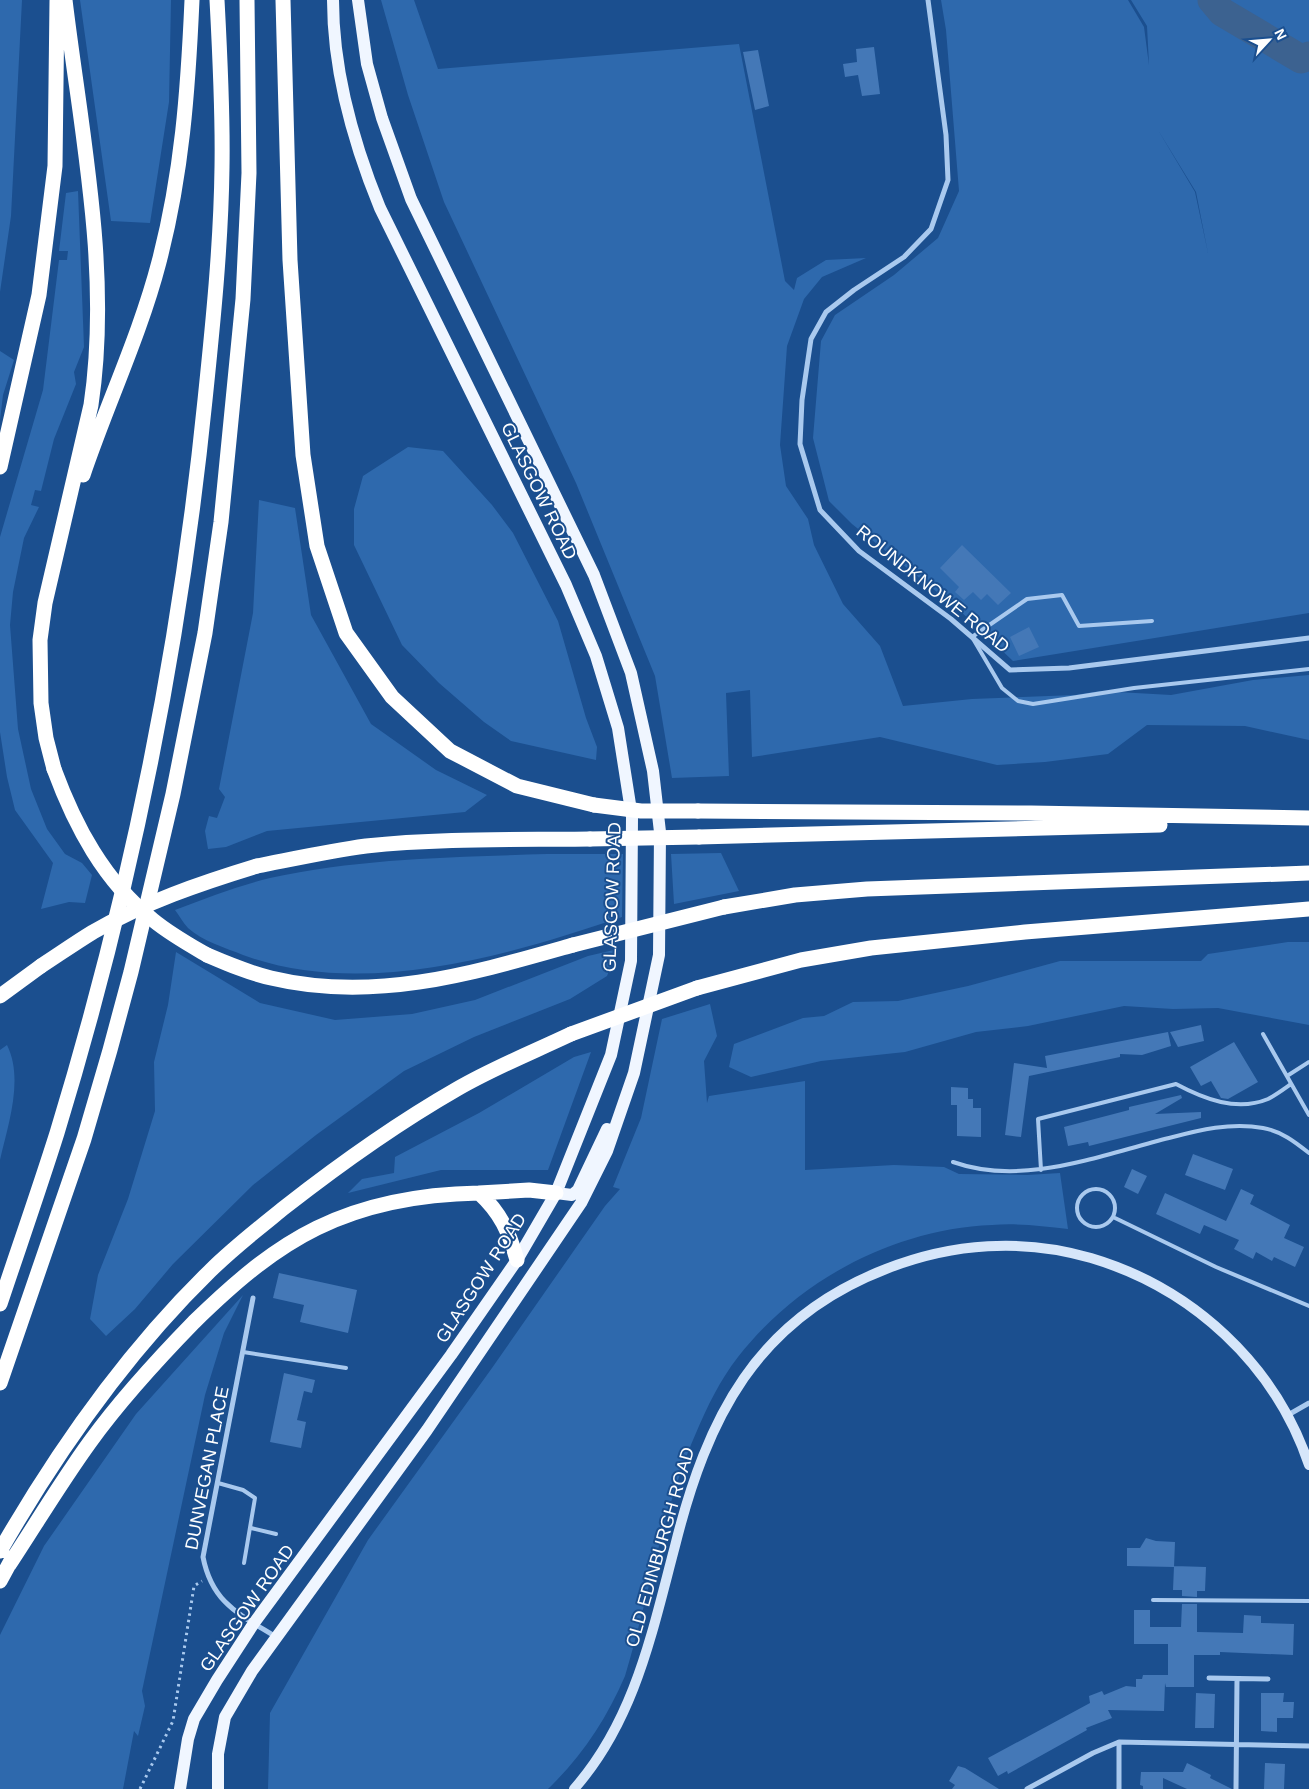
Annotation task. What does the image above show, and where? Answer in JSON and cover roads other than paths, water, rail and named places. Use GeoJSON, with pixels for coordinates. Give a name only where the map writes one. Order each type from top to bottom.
{"type":"FeatureCollection","features":[{"type":"Feature","properties":{"kind":"highway"},"geometry":{"type":"LineString","coordinates":[[0,467],[40,295],[54,166],[57,0]]}},
{"type":"Feature","properties":{"kind":"highway"},"geometry":{"type":"LineString","coordinates":[[65,0],[93,219],[97,330],[95,377],[91,405],[45,604],[40,664],[42,711],[54,769],[78,826],[94,854],[110,875],[151,919],[207,956],[270,978],[321,987],[362,988],[434,981],[724,907],[795,895],[867,888],[1309,873]]}},
{"type":"Feature","properties":{"kind":"highway"},"geometry":{"type":"LineString","coordinates":[[58,548],[95,441],[145,310],[159,262],[183,141],[188,95],[192,0]]}},
{"type":"Feature","properties":{"kind":"highway"},"geometry":{"type":"LineString","coordinates":[[0,1304],[57,1133],[90,1014],[134,841],[176,623],[192,520],[218,254],[222,167],[217,0]]}},
{"type":"Feature","properties":{"kind":"highway"},"geometry":{"type":"LineString","coordinates":[[0,1383],[84,1139],[112,1041],[174,794],[205,633],[221,522],[243,299],[249,173],[246,0]]}},
{"type":"Feature","properties":{"kind":"highway"},"geometry":{"type":"LineString","coordinates":[[283,0],[290,260],[303,455],[317,546],[346,633],[392,698],[450,751],[517,786],[594,805],[641,811],[1031,813],[1309,820]]}},
{"type":"Feature","properties":{"kind":"highway"},"geometry":{"type":"LineString","coordinates":[[0,996],[41,966],[94,932],[118,919],[186,890],[258,866],[366,846],[421,842],[699,837],[1309,820]]}},
{"type":"Feature","properties":{"kind":"highway"},"geometry":{"type":"LineString","coordinates":[[0,1551],[71,1436],[105,1391],[165,1318],[235,1247],[309,1188],[362,1149],[458,1088],[570,1034],[697,988],[801,960],[871,948],[1025,932],[1309,909]]}},
{"type":"Feature","properties":{"kind":"highway"},"geometry":{"type":"LineString","coordinates":[[0,1581],[62,1467],[160,1335],[205,1287],[309,1188]]}},
{"type":"Feature","properties":{"kind":"highway"},"geometry":{"type":"LineString","coordinates":[[9,1565],[91,1441],[128,1394],[163,1354],[213,1303],[250,1270],[317,1228],[363,1210],[417,1196],[529,1190],[556,1193]]}},
{"type":"Feature","properties":{"kind":"highway"},"geometry":{"type":"LineString","coordinates":[[479,1193],[504,1220],[517,1260]]}},
{"type":"Feature","properties":{"kind":"main road","name":"GLASGOW ROAD"},"geometry":{"type":"LineString","coordinates":[[180,1789],[188,1739],[194,1719],[254,1623],[451,1355],[517,1260],[556,1193],[611,1055],[631,961],[632,817],[624,762],[608,694],[583,623],[380,208],[366,174],[340,77],[333,0]]}},
{"type":"Feature","properties":{"kind":"main road","name":"GLASGOW ROAD"},"geometry":{"type":"LineString","coordinates":[[218,1789],[218,1754],[225,1717],[252,1671],[427,1430],[582,1203],[607,1151],[634,1073],[659,955],[660,832],[653,771],[631,672],[594,575],[446,273],[398,167],[367,64],[358,0]]}},
{"type":"Feature","properties":{"kind":"main road"},"geometry":{"type":"LineString","coordinates":[[556,1193],[572,1195],[578,1190],[634,1073]]}},
{"type":"Feature","properties":{"kind":"main road","name":"OLD EDINBURGH ROAD"},"geometry":{"type":"LineString","coordinates":[[574,1789],[611,1740],[634,1688],[664,1594],[680,1523],[699,1462],[730,1398],[741,1381],[774,1341],[817,1305],[853,1283],[895,1265],[964,1248],[1037,1247],[1106,1263],[1165,1289],[1216,1326],[1248,1356],[1277,1396],[1288,1415],[1309,1465]]}},
{"type":"Feature","properties":{"kind":"street","name":"ROUNDKNOWE ROAD"},"geometry":{"type":"LineString","coordinates":[[928,0],[946,135],[948,180],[931,229],[904,257],[854,290],[826,312],[811,339],[802,400],[800,444],[820,510],[859,550],[972,637],[1010,670],[1070,668],[1309,638]]}},
{"type":"Feature","properties":{"kind":"street","name":"DUNVEGAN PLACE"},"geometry":{"type":"LineString","coordinates":[[253,1298],[203,1557],[207,1578],[222,1600],[276,1638]]}},
{"type":"Feature","properties":{"kind":"street"},"geometry":{"type":"LineString","coordinates":[[1288,1415],[1309,1403]]}},
{"type":"Feature","properties":{"kind":"street"},"geometry":{"type":"LineString","coordinates":[[1209,1678],[1268,1679]]}},
{"type":"Feature","properties":{"kind":"street"},"geometry":{"type":"LineString","coordinates":[[1236,1789],[1237,1679]]}},
{"type":"Feature","properties":{"kind":"street"},"geometry":{"type":"LineString","coordinates":[[1119,1742],[1119,1789]]}},
{"type":"Feature","properties":{"kind":"street"},"geometry":{"type":"LineString","coordinates":[[1028,1789],[1093,1753],[1119,1742],[1237,1746],[1309,1746]]}},
{"type":"Feature","properties":{"kind":"lane"},"geometry":{"type":"LineString","coordinates":[[1152,621],[1079,626],[1062,596],[1027,599],[972,637],[1002,688],[1018,701],[1034,704],[1134,688],[1309,669]]}},
{"type":"Feature","properties":{"kind":"lane"},"geometry":{"type":"LineString","coordinates":[[1263,1034],[1309,1115]]}},
{"type":"Feature","properties":{"kind":"lane"},"geometry":{"type":"LineString","coordinates":[[1287,1076],[1309,1062]]}},
{"type":"Feature","properties":{"kind":"lane"},"geometry":{"type":"LineString","coordinates":[[1041,1170],[1038,1119],[1176,1084],[1194,1094],[1230,1105],[1268,1099],[1291,1084]]}},
{"type":"Feature","properties":{"kind":"lane"},"geometry":{"type":"LineString","coordinates":[[953,1162],[986,1170],[1041,1170],[1205,1128],[1236,1126],[1263,1128],[1290,1138],[1309,1153]]}},
{"type":"Feature","properties":{"kind":"lane"},"geometry":{"type":"LineString","coordinates":[[1092,1189],[1105,1191],[1114,1201],[1113,1217],[1100,1227],[1089,1226],[1084,1223],[1078,1214],[1079,1200],[1086,1192],[1092,1189]]}},
{"type":"Feature","properties":{"kind":"lane"},"geometry":{"type":"LineString","coordinates":[[1113,1217],[1216,1267],[1309,1306]]}},
{"type":"Feature","properties":{"kind":"lane"},"geometry":{"type":"LineString","coordinates":[[243,1352],[346,1368]]}},
{"type":"Feature","properties":{"kind":"lane"},"geometry":{"type":"LineString","coordinates":[[218,1483],[243,1490],[255,1498],[244,1563]]}},
{"type":"Feature","properties":{"kind":"lane"},"geometry":{"type":"LineString","coordinates":[[251,1528],[276,1534]]}},
{"type":"Feature","properties":{"kind":"lane"},"geometry":{"type":"LineString","coordinates":[[1153,1600],[1309,1601]]}},
{"type":"Feature","properties":{"kind":"waterway"},"geometry":{"type":"LineString","coordinates":[[1212,0],[1222,12],[1301,59],[1309,56]]}}]}
